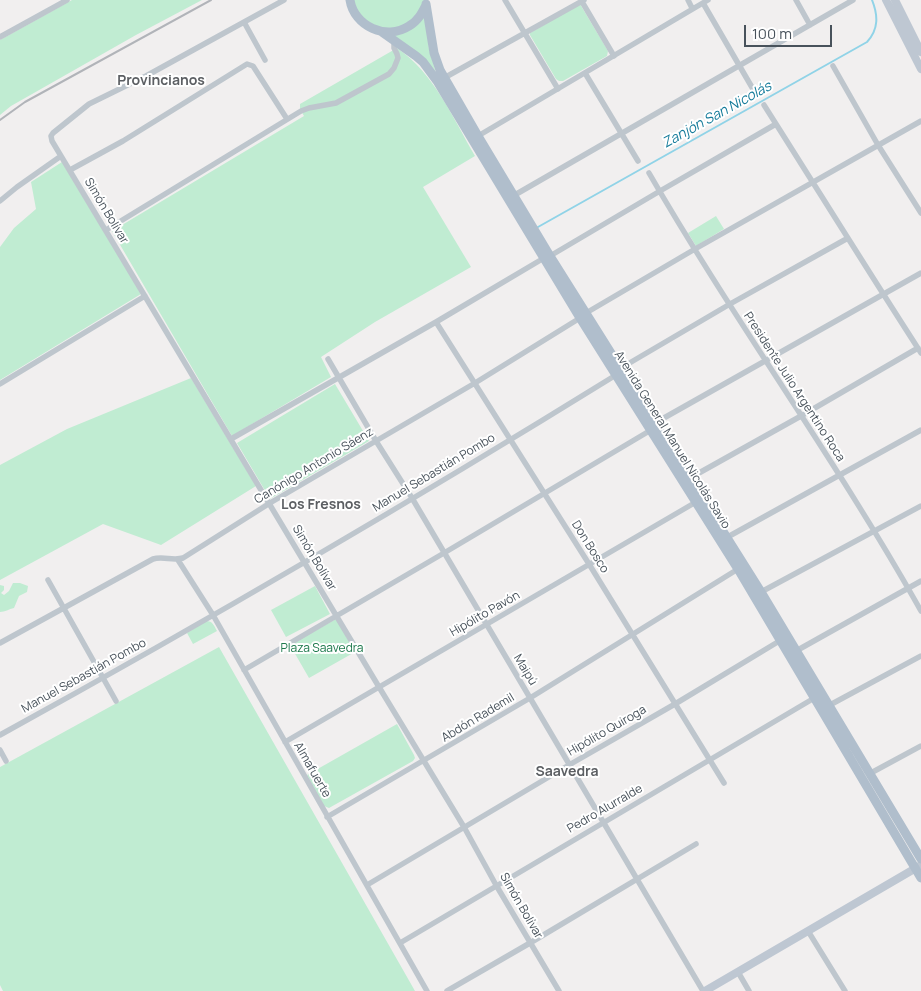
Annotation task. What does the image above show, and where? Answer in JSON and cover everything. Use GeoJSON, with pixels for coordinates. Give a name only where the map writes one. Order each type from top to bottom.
{"type":"FeatureCollection","features":[{"type":"Feature","properties":{"kind":"main road","name":"Avenida General Manuel Nicolás Savio"},"geometry":{"type":"LineString","coordinates":[[350,0],[355,14],[362,22],[382,32],[423,62],[437,81],[653,426],[696,502],[761,592],[796,650],[818,696]]}},
{"type":"Feature","properties":{"kind":"main road"},"geometry":{"type":"LineString","coordinates":[[886,0],[921,69]]}},
{"type":"Feature","properties":{"kind":"main road"},"geometry":{"type":"LineString","coordinates":[[895,0],[920,49]]}},
{"type":"Feature","properties":{"kind":"main road","name":"Avenida General Manuel Nicolás Savio"},"geometry":{"type":"LineString","coordinates":[[382,32],[401,30],[409,26],[417,20],[427,2]]}},
{"type":"Feature","properties":{"kind":"main road","name":"Avenida General Manuel Nicolás Savio"},"geometry":{"type":"LineString","coordinates":[[427,2],[434,53],[440,70],[547,257]]}},
{"type":"Feature","properties":{"kind":"main road","name":"Avenida General Manuel Nicolás Savio"},"geometry":{"type":"LineString","coordinates":[[653,426],[690,478],[738,569],[781,640],[869,774],[921,859]]}},
{"type":"Feature","properties":{"kind":"main road","name":"Avenida General Manuel Nicolás Savio"},"geometry":{"type":"LineString","coordinates":[[826,708],[918,867],[921,878]]}},
{"type":"Feature","properties":{"kind":"main road"},"geometry":{"type":"LineString","coordinates":[[704,991],[918,867]]}},
{"type":"Feature","properties":{"kind":"street"},"geometry":{"type":"LineString","coordinates":[[0,37],[67,0]]}},
{"type":"Feature","properties":{"kind":"street"},"geometry":{"type":"LineString","coordinates":[[265,60],[244,22],[284,0]]}},
{"type":"Feature","properties":{"kind":"street"},"geometry":{"type":"LineString","coordinates":[[505,0],[558,90]]}},
{"type":"Feature","properties":{"kind":"street"},"geometry":{"type":"LineString","coordinates":[[444,78],[582,0],[614,56]]}},
{"type":"Feature","properties":{"kind":"street"},"geometry":{"type":"LineString","coordinates":[[688,0],[692,8]]}},
{"type":"Feature","properties":{"kind":"street"},"geometry":{"type":"LineString","coordinates":[[796,0],[810,25]]}},
{"type":"Feature","properties":{"kind":"street"},"geometry":{"type":"LineString","coordinates":[[513,196],[853,0]]}},
{"type":"Feature","properties":{"kind":"street"},"geometry":{"type":"LineString","coordinates":[[478,136],[705,1],[758,96]]}},
{"type":"Feature","properties":{"kind":"street","name":"Simón Bolívar"},"geometry":{"type":"LineString","coordinates":[[244,22],[146,76],[89,104],[53,133],[51,136],[52,141],[379,687],[425,760],[496,886],[559,991]]}},
{"type":"Feature","properties":{"kind":"street"},"geometry":{"type":"LineString","coordinates":[[106,230],[301,111],[336,103],[389,74],[398,58],[394,48],[396,42]]}},
{"type":"Feature","properties":{"kind":"street"},"geometry":{"type":"LineString","coordinates":[[70,170],[123,141],[247,64],[253,66],[287,119]]}},
{"type":"Feature","properties":{"kind":"street"},"geometry":{"type":"LineString","coordinates":[[833,66],[878,145],[921,213]]}},
{"type":"Feature","properties":{"kind":"street"},"geometry":{"type":"LineString","coordinates":[[586,73],[638,161]]}},
{"type":"Feature","properties":{"kind":"street"},"geometry":{"type":"LineString","coordinates":[[690,478],[920,351],[764,105]]}},
{"type":"Feature","properties":{"kind":"street","name":"Canónigo Antonio Sáenz"},"geometry":{"type":"LineString","coordinates":[[178,560],[476,383],[583,315],[921,121]]}},
{"type":"Feature","properties":{"kind":"street"},"geometry":{"type":"LineString","coordinates":[[231,440],[776,124]]}},
{"type":"Feature","properties":{"kind":"street"},"geometry":{"type":"LineString","coordinates":[[0,201],[61,156]]}},
{"type":"Feature","properties":{"kind":"street","name":"Presidente Julio Argentino Roca"},"geometry":{"type":"LineString","coordinates":[[649,173],[764,360],[874,531],[921,611]]}},
{"type":"Feature","properties":{"kind":"street","name":"Manuel Sebastián Pombo"},"geometry":{"type":"LineString","coordinates":[[0,735],[305,562],[511,440],[730,304],[848,238]]}},
{"type":"Feature","properties":{"kind":"street"},"geometry":{"type":"LineString","coordinates":[[244,670],[544,494],[764,360],[921,273]]}},
{"type":"Feature","properties":{"kind":"street"},"geometry":{"type":"LineString","coordinates":[[0,384],[145,296]]}},
{"type":"Feature","properties":{"kind":"street","name":"Don Bosco"},"geometry":{"type":"LineString","coordinates":[[436,322],[476,383],[724,783]]}},
{"type":"Feature","properties":{"kind":"street","name":"Maipú"},"geometry":{"type":"LineString","coordinates":[[328,359],[704,991]]}},
{"type":"Feature","properties":{"kind":"street"},"geometry":{"type":"LineString","coordinates":[[723,539],[921,430]]}},
{"type":"Feature","properties":{"kind":"street","name":"Hipólito Pavón"},"geometry":{"type":"LineString","coordinates":[[285,742],[696,502]]}},
{"type":"Feature","properties":{"kind":"street"},"geometry":{"type":"LineString","coordinates":[[761,592],[921,506]]}},
{"type":"Feature","properties":{"kind":"street"},"geometry":{"type":"LineString","coordinates":[[0,643],[152,559],[178,560]]}},
{"type":"Feature","properties":{"kind":"street","name":"Almafuerte"},"geometry":{"type":"LineString","coordinates":[[178,560],[244,670],[427,991]]}},
{"type":"Feature","properties":{"kind":"street","name":"Abdón Rademil"},"geometry":{"type":"LineString","coordinates":[[328,817],[530,698],[738,569]]}},
{"type":"Feature","properties":{"kind":"street"},"geometry":{"type":"LineString","coordinates":[[48,580],[116,701]]}},
{"type":"Feature","properties":{"kind":"street"},"geometry":{"type":"LineString","coordinates":[[796,650],[921,581]]}},
{"type":"Feature","properties":{"kind":"street","name":"Hipólito Quiroga"},"geometry":{"type":"LineString","coordinates":[[367,885],[781,640]]}},
{"type":"Feature","properties":{"kind":"street"},"geometry":{"type":"LineString","coordinates":[[826,708],[921,656]]}},
{"type":"Feature","properties":{"kind":"street","name":"Pedro Alurralde"},"geometry":{"type":"LineString","coordinates":[[400,943],[818,696]]}},
{"type":"Feature","properties":{"kind":"street"},"geometry":{"type":"LineString","coordinates":[[869,774],[921,746]]}},
{"type":"Feature","properties":{"kind":"street"},"geometry":{"type":"LineString","coordinates":[[0,750],[6,761]]}},
{"type":"Feature","properties":{"kind":"street"},"geometry":{"type":"LineString","coordinates":[[447,991],[696,844]]}},
{"type":"Feature","properties":{"kind":"street"},"geometry":{"type":"LineString","coordinates":[[808,931],[845,991]]}},
{"type":"Feature","properties":{"kind":"street"},"geometry":{"type":"LineString","coordinates":[[738,972],[749,991]]}},
{"type":"Feature","properties":{"kind":"green space"},"geometry":{"type":"Polygon","coordinates":[[[72,0],[202,0],[11,106],[0,115],[0,40],[72,0]]]}},
{"type":"Feature","properties":{"kind":"green space"},"geometry":{"type":"Polygon","coordinates":[[[353,0],[424,0],[420,11],[413,19],[395,28],[384,28],[374,26],[365,20],[357,11],[353,0]]]}},
{"type":"Feature","properties":{"kind":"green space"},"geometry":{"type":"Polygon","coordinates":[[[580,4],[608,51],[607,56],[563,81],[559,81],[556,79],[530,33],[580,4]]]}},
{"type":"Feature","properties":{"kind":"green space"},"geometry":{"type":"Polygon","coordinates":[[[425,13],[429,49],[436,73],[393,36],[425,13]]]}},
{"type":"Feature","properties":{"kind":"green space"},"geometry":{"type":"Polygon","coordinates":[[[397,48],[422,70],[432,83],[442,97],[475,156],[423,187],[471,267],[375,322],[321,357],[331,377],[232,436],[112,231],[304,116],[300,109],[300,104],[397,48]]]}},
{"type":"Feature","properties":{"kind":"green space"},"geometry":{"type":"Polygon","coordinates":[[[62,162],[141,294],[0,380],[0,247],[14,228],[36,209],[31,182],[62,162]]]}},
{"type":"Feature","properties":{"kind":"green space"},"geometry":{"type":"Polygon","coordinates":[[[716,216],[724,229],[696,246],[688,233],[716,216]]]}},
{"type":"Feature","properties":{"kind":"green space"},"geometry":{"type":"Polygon","coordinates":[[[191,378],[256,486],[161,545],[103,524],[0,580],[0,465],[67,429],[191,378]]]}},
{"type":"Feature","properties":{"kind":"green space"},"geometry":{"type":"Polygon","coordinates":[[[335,384],[369,441],[270,499],[237,443],[335,384]]]}},
{"type":"Feature","properties":{"kind":"green space"},"geometry":{"type":"Polygon","coordinates":[[[13,583],[28,586],[27,592],[19,596],[14,608],[0,612],[0,585],[4,586],[4,590],[1,593],[4,595],[9,591],[13,583]]]}},
{"type":"Feature","properties":{"kind":"green space"},"geometry":{"type":"Polygon","coordinates":[[[315,586],[330,614],[286,637],[271,610],[315,586]]]}},
{"type":"Feature","properties":{"kind":"green space","name":"Plaza Saavedra"},"geometry":{"type":"Polygon","coordinates":[[[336,619],[355,652],[309,678],[290,645],[336,619]]]}},
{"type":"Feature","properties":{"kind":"green space"},"geometry":{"type":"Polygon","coordinates":[[[206,621],[212,623],[217,631],[193,644],[187,633],[206,621]]]}},
{"type":"Feature","properties":{"kind":"green space"},"geometry":{"type":"Polygon","coordinates":[[[219,647],[415,991],[3,991],[0,985],[0,767],[219,647]]]}},
{"type":"Feature","properties":{"kind":"green space"},"geometry":{"type":"Polygon","coordinates":[[[397,724],[414,755],[413,761],[329,808],[324,806],[307,775],[397,724]]]}},
{"type":"Feature","properties":{"kind":"waterway","name":"Zanjón San Nicolás"},"geometry":{"type":"LineString","coordinates":[[538,227],[867,42],[874,32],[876,22],[872,0]]}},
{"type":"Feature","properties":{"kind":"railway"},"geometry":{"type":"LineString","coordinates":[[0,120],[25,102],[211,0]]}},
{"type":"Feature","properties":{"kind":"district","name":"Provincianos"},"geometry":{"type":"Point","coordinates":[161,81]}},
{"type":"Feature","properties":{"kind":"district","name":"Los Fresnos"},"geometry":{"type":"Point","coordinates":[321,505]}},
{"type":"Feature","properties":{"kind":"district","name":"Saavedra"},"geometry":{"type":"Point","coordinates":[567,772]}}]}
